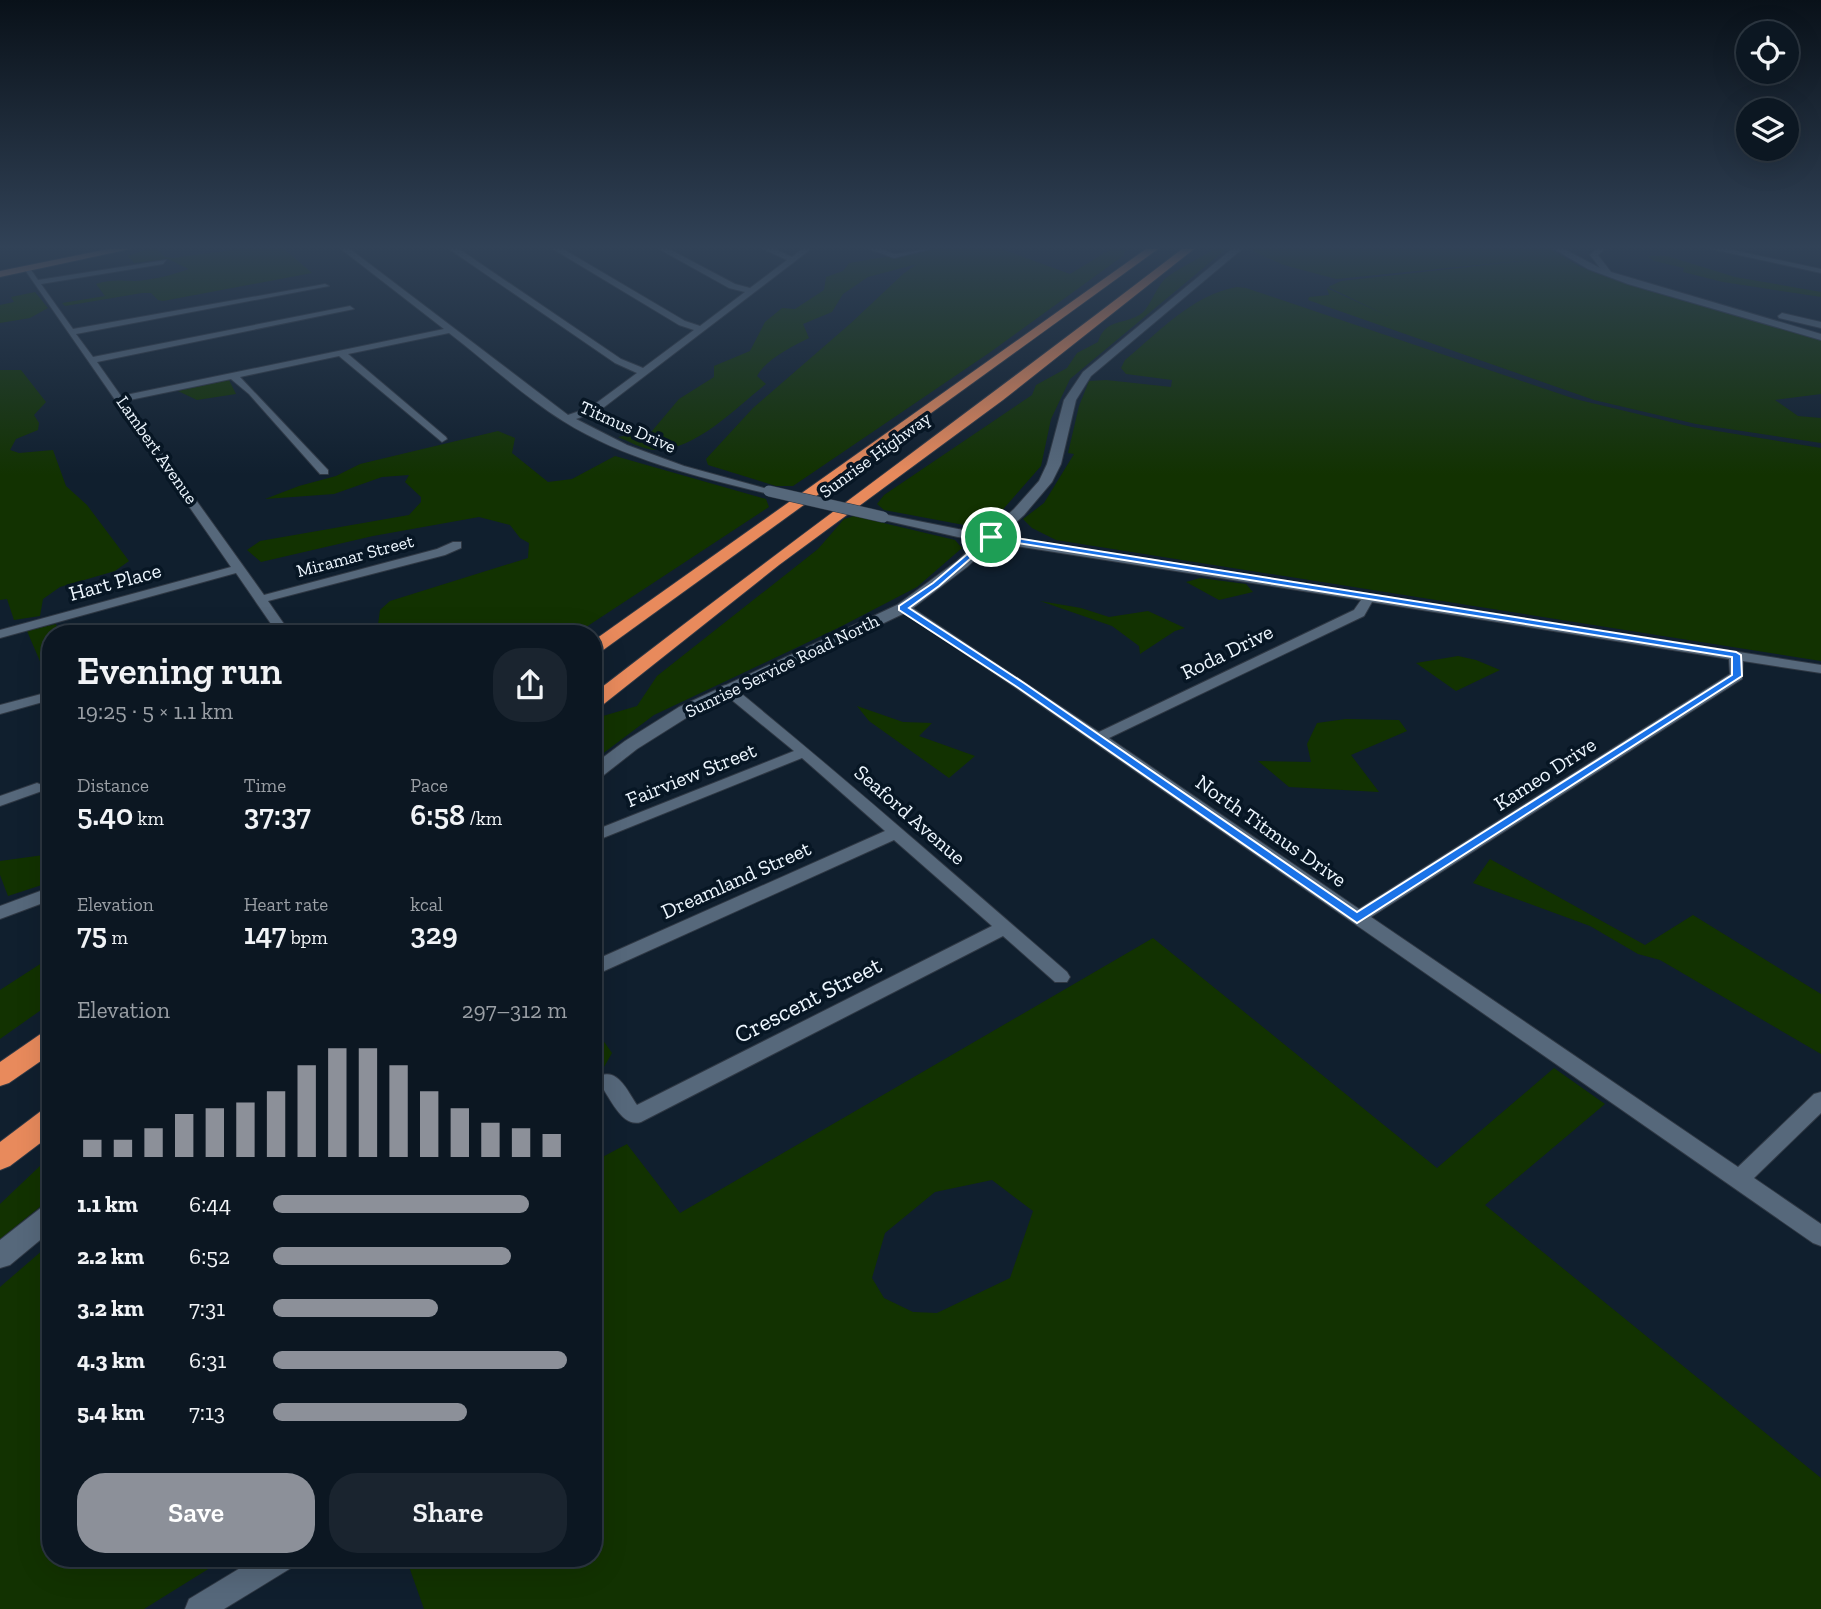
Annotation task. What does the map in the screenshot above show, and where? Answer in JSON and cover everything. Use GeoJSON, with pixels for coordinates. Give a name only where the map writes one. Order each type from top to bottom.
{"type":"FeatureCollection","features":[{"type":"Feature","properties":{"kind":"highway","name":"Sunrise Highway"},"geometry":{"type":"LineString","coordinates":[[602,643],[1048,324]]}},
{"type":"Feature","properties":{"kind":"highway","name":"Sunrise Highway"},"geometry":{"type":"LineString","coordinates":[[602,696],[773,562],[998,397],[1092,324]]}},
{"type":"Feature","properties":{"kind":"highway"},"geometry":{"type":"LineString","coordinates":[[0,1076],[42,1046]]}},
{"type":"Feature","properties":{"kind":"highway"},"geometry":{"type":"LineString","coordinates":[[0,1158],[42,1126]]}},
{"type":"Feature","properties":{"kind":"street","name":"Lambert Avenue"},"geometry":{"type":"LineString","coordinates":[[66,324],[279,625]]}},
{"type":"Feature","properties":{"kind":"street"},"geometry":{"type":"LineString","coordinates":[[72,332],[116,324]]}},
{"type":"Feature","properties":{"kind":"street"},"geometry":{"type":"LineString","coordinates":[[92,359],[272,324]]}},
{"type":"Feature","properties":{"kind":"street","name":"Titmus Drive"},"geometry":{"type":"LineString","coordinates":[[442,324],[567,419],[623,447],[680,468],[769,491],[883,517],[991,537],[1821,669]]}},
{"type":"Feature","properties":{"kind":"street"},"geometry":{"type":"LineString","coordinates":[[564,324],[618,361],[645,371]]}},
{"type":"Feature","properties":{"kind":"street"},"geometry":{"type":"LineString","coordinates":[[685,324],[701,329]]}},
{"type":"Feature","properties":{"kind":"street"},"geometry":{"type":"LineString","coordinates":[[567,419],[595,409],[708,324]]}},
{"type":"Feature","properties":{"kind":"street","name":"Sunrise Service Road North"},"geometry":{"type":"LineString","coordinates":[[602,768],[663,724],[727,689],[903,608],[953,571],[1029,502],[1045,482],[1054,464],[1070,400],[1087,373],[1147,324]]}},
{"type":"Feature","properties":{"kind":"street"},"geometry":{"type":"LineString","coordinates":[[1776,324],[1821,337]]}},
{"type":"Feature","properties":{"kind":"street"},"geometry":{"type":"LineString","coordinates":[[121,399],[450,330]]}},
{"type":"Feature","properties":{"kind":"street"},"geometry":{"type":"LineString","coordinates":[[341,353],[442,439]]}},
{"type":"Feature","properties":{"kind":"street"},"geometry":{"type":"LineString","coordinates":[[234,376],[252,392],[324,472]]}},
{"type":"Feature","properties":{"kind":"street","name":"Miramar Street"},"geometry":{"type":"LineString","coordinates":[[262,599],[441,552],[457,545]]}},
{"type":"Feature","properties":{"kind":"street","name":"Hart Place"},"geometry":{"type":"LineString","coordinates":[[0,634],[240,568]]}},
{"type":"Feature","properties":{"kind":"street","name":"Roda Drive"},"geometry":{"type":"LineString","coordinates":[[1098,738],[1359,612],[1369,597]]}},
{"type":"Feature","properties":{"kind":"street","name":"North Titmus Drive"},"geometry":{"type":"LineString","coordinates":[[903,608],[1098,738],[1821,1236]]}},
{"type":"Feature","properties":{"kind":"street","name":"Kameo Drive"},"geometry":{"type":"LineString","coordinates":[[1357,918],[1737,676],[1736,655]]}},
{"type":"Feature","properties":{"kind":"street","name":"Seaford Avenue"},"geometry":{"type":"LineString","coordinates":[[727,689],[897,832],[1061,977]]}},
{"type":"Feature","properties":{"kind":"street"},"geometry":{"type":"LineString","coordinates":[[0,710],[42,698]]}},
{"type":"Feature","properties":{"kind":"street","name":"Fairview Street"},"geometry":{"type":"LineString","coordinates":[[602,833],[804,752]]}},
{"type":"Feature","properties":{"kind":"street"},"geometry":{"type":"LineString","coordinates":[[0,801],[37,788]]}},
{"type":"Feature","properties":{"kind":"street","name":"Dreamland Street"},"geometry":{"type":"LineString","coordinates":[[602,965],[897,832]]}},
{"type":"Feature","properties":{"kind":"street"},"geometry":{"type":"LineString","coordinates":[[0,913],[42,897]]}},
{"type":"Feature","properties":{"kind":"street","name":"Crescent Street"},"geometry":{"type":"LineString","coordinates":[[609,1081],[634,1116],[1003,928]]}},
{"type":"Feature","properties":{"kind":"street"},"geometry":{"type":"LineString","coordinates":[[1739,1179],[1821,1100]]}},
{"type":"Feature","properties":{"kind":"street"},"geometry":{"type":"LineString","coordinates":[[0,1256],[42,1222]]}},
{"type":"Feature","properties":{"kind":"street"},"geometry":{"type":"LineString","coordinates":[[199,1609],[267,1567]]}},
{"type":"Feature","properties":{"kind":"green space"},"geometry":{"type":"Polygon","coordinates":[[[764,324],[803,324],[809,338],[767,364],[757,376],[766,384],[714,427],[684,444],[654,450],[618,437],[652,431],[679,399],[714,377],[714,366],[750,351],[764,324]]]}},
{"type":"Feature","properties":{"kind":"green space"},"geometry":{"type":"Polygon","coordinates":[[[850,324],[1029,324],[793,486],[776,486],[708,465],[706,459],[753,408],[850,324]]]}},
{"type":"Feature","properties":{"kind":"green space"},"geometry":{"type":"Polygon","coordinates":[[[1136,324],[1070,379],[1051,419],[1041,466],[999,514],[980,528],[884,510],[877,504],[884,495],[1032,395],[1036,385],[1067,368],[1077,353],[1098,342],[1101,334],[1111,325],[1136,324]]]}},
{"type":"Feature","properties":{"kind":"green space"},"geometry":{"type":"Polygon","coordinates":[[[1167,324],[1353,324],[1575,399],[1692,427],[1821,448],[1821,661],[1056,540],[1032,528],[1023,519],[1044,503],[1074,454],[1068,453],[1079,406],[1089,381],[1106,380],[1171,387],[1172,380],[1126,374],[1121,368],[1125,360],[1167,324]]]}},
{"type":"Feature","properties":{"kind":"green space"},"geometry":{"type":"Polygon","coordinates":[[[1377,324],[1768,324],[1821,339],[1821,394],[1775,400],[1798,416],[1821,418],[1821,443],[1696,424],[1594,400],[1377,324]]]}},
{"type":"Feature","properties":{"kind":"green space"},"geometry":{"type":"Polygon","coordinates":[[[0,370],[21,370],[46,402],[34,415],[39,423],[38,430],[16,439],[10,450],[19,453],[53,450],[66,486],[87,505],[129,561],[115,571],[60,587],[43,599],[40,616],[14,620],[7,599],[0,600],[0,370]]]}},
{"type":"Feature","properties":{"kind":"green space"},"geometry":{"type":"Polygon","coordinates":[[[229,380],[236,394],[197,400],[178,391],[229,380]]]}},
{"type":"Feature","properties":{"kind":"green space"},"geometry":{"type":"Polygon","coordinates":[[[498,431],[515,438],[512,453],[548,482],[572,479],[615,456],[766,499],[769,507],[589,625],[378,625],[380,610],[390,601],[528,558],[529,543],[520,538],[510,525],[479,517],[373,536],[261,562],[247,550],[260,541],[409,515],[421,502],[421,497],[405,482],[409,475],[382,477],[334,494],[265,499],[336,476],[360,464],[498,431]]]}},
{"type":"Feature","properties":{"kind":"green space"},"geometry":{"type":"Polygon","coordinates":[[[854,516],[955,540],[962,548],[917,587],[840,627],[654,715],[602,754],[602,717],[637,706],[657,676],[818,549],[844,519],[854,516]]]}},
{"type":"Feature","properties":{"kind":"green space"},"geometry":{"type":"Polygon","coordinates":[[[1200,578],[1246,584],[1253,592],[1219,600],[1186,582],[1200,578]]]}},
{"type":"Feature","properties":{"kind":"green space"},"geometry":{"type":"Polygon","coordinates":[[[1040,601],[1081,608],[1109,617],[1148,611],[1185,628],[1175,631],[1140,654],[1139,646],[1112,626],[1040,601]]]}},
{"type":"Feature","properties":{"kind":"green space"},"geometry":{"type":"Polygon","coordinates":[[[42,627],[42,666],[27,631],[42,627]]]}},
{"type":"Feature","properties":{"kind":"green space"},"geometry":{"type":"Polygon","coordinates":[[[1458,656],[1500,670],[1456,691],[1416,663],[1458,656]]]}},
{"type":"Feature","properties":{"kind":"green space"},"geometry":{"type":"Polygon","coordinates":[[[857,706],[903,722],[932,723],[919,736],[975,756],[949,778],[869,721],[857,706]]]}},
{"type":"Feature","properties":{"kind":"green space"},"geometry":{"type":"Polygon","coordinates":[[[1346,719],[1399,720],[1407,731],[1351,755],[1379,792],[1289,787],[1258,761],[1311,762],[1307,744],[1317,723],[1346,719]]]}},
{"type":"Feature","properties":{"kind":"green space"},"geometry":{"type":"Polygon","coordinates":[[[42,855],[42,885],[8,896],[0,875],[0,861],[42,855]]]}},
{"type":"Feature","properties":{"kind":"green space"},"geometry":{"type":"Polygon","coordinates":[[[1490,859],[1645,945],[1693,915],[1821,994],[1821,1054],[1660,960],[1638,954],[1590,926],[1473,883],[1490,859]]]}},
{"type":"Feature","properties":{"kind":"green space"},"geometry":{"type":"Polygon","coordinates":[[[1153,938],[1437,1168],[1554,1068],[1605,1104],[1485,1205],[1821,1478],[1821,1609],[424,1609],[409,1567],[602,1567],[602,1157],[627,1144],[680,1213],[1153,938]],[[992,1180],[935,1192],[885,1233],[872,1278],[884,1298],[913,1312],[937,1313],[1010,1278],[1033,1211],[992,1180]]]}},
{"type":"Feature","properties":{"kind":"green space"},"geometry":{"type":"Polygon","coordinates":[[[42,963],[42,1009],[0,1039],[0,990],[42,963]]]}},
{"type":"Feature","properties":{"kind":"green space"},"geometry":{"type":"Polygon","coordinates":[[[602,1039],[612,1053],[602,1068],[602,1039]]]}},
{"type":"Feature","properties":{"kind":"green space"},"geometry":{"type":"Polygon","coordinates":[[[41,1165],[42,1205],[0,1239],[0,1204],[41,1165]]]}},
{"type":"Feature","properties":{"kind":"green space"},"geometry":{"type":"Polygon","coordinates":[[[42,1251],[42,1567],[212,1567],[144,1609],[0,1609],[0,1287],[42,1251]]]}},
{"type":"Feature","properties":{"kind":"route"},"geometry":{"type":"LineString","coordinates":[[991,537],[1736,655],[1737,676],[1357,918],[1021,685],[903,608],[962,564],[991,537]]}}]}
